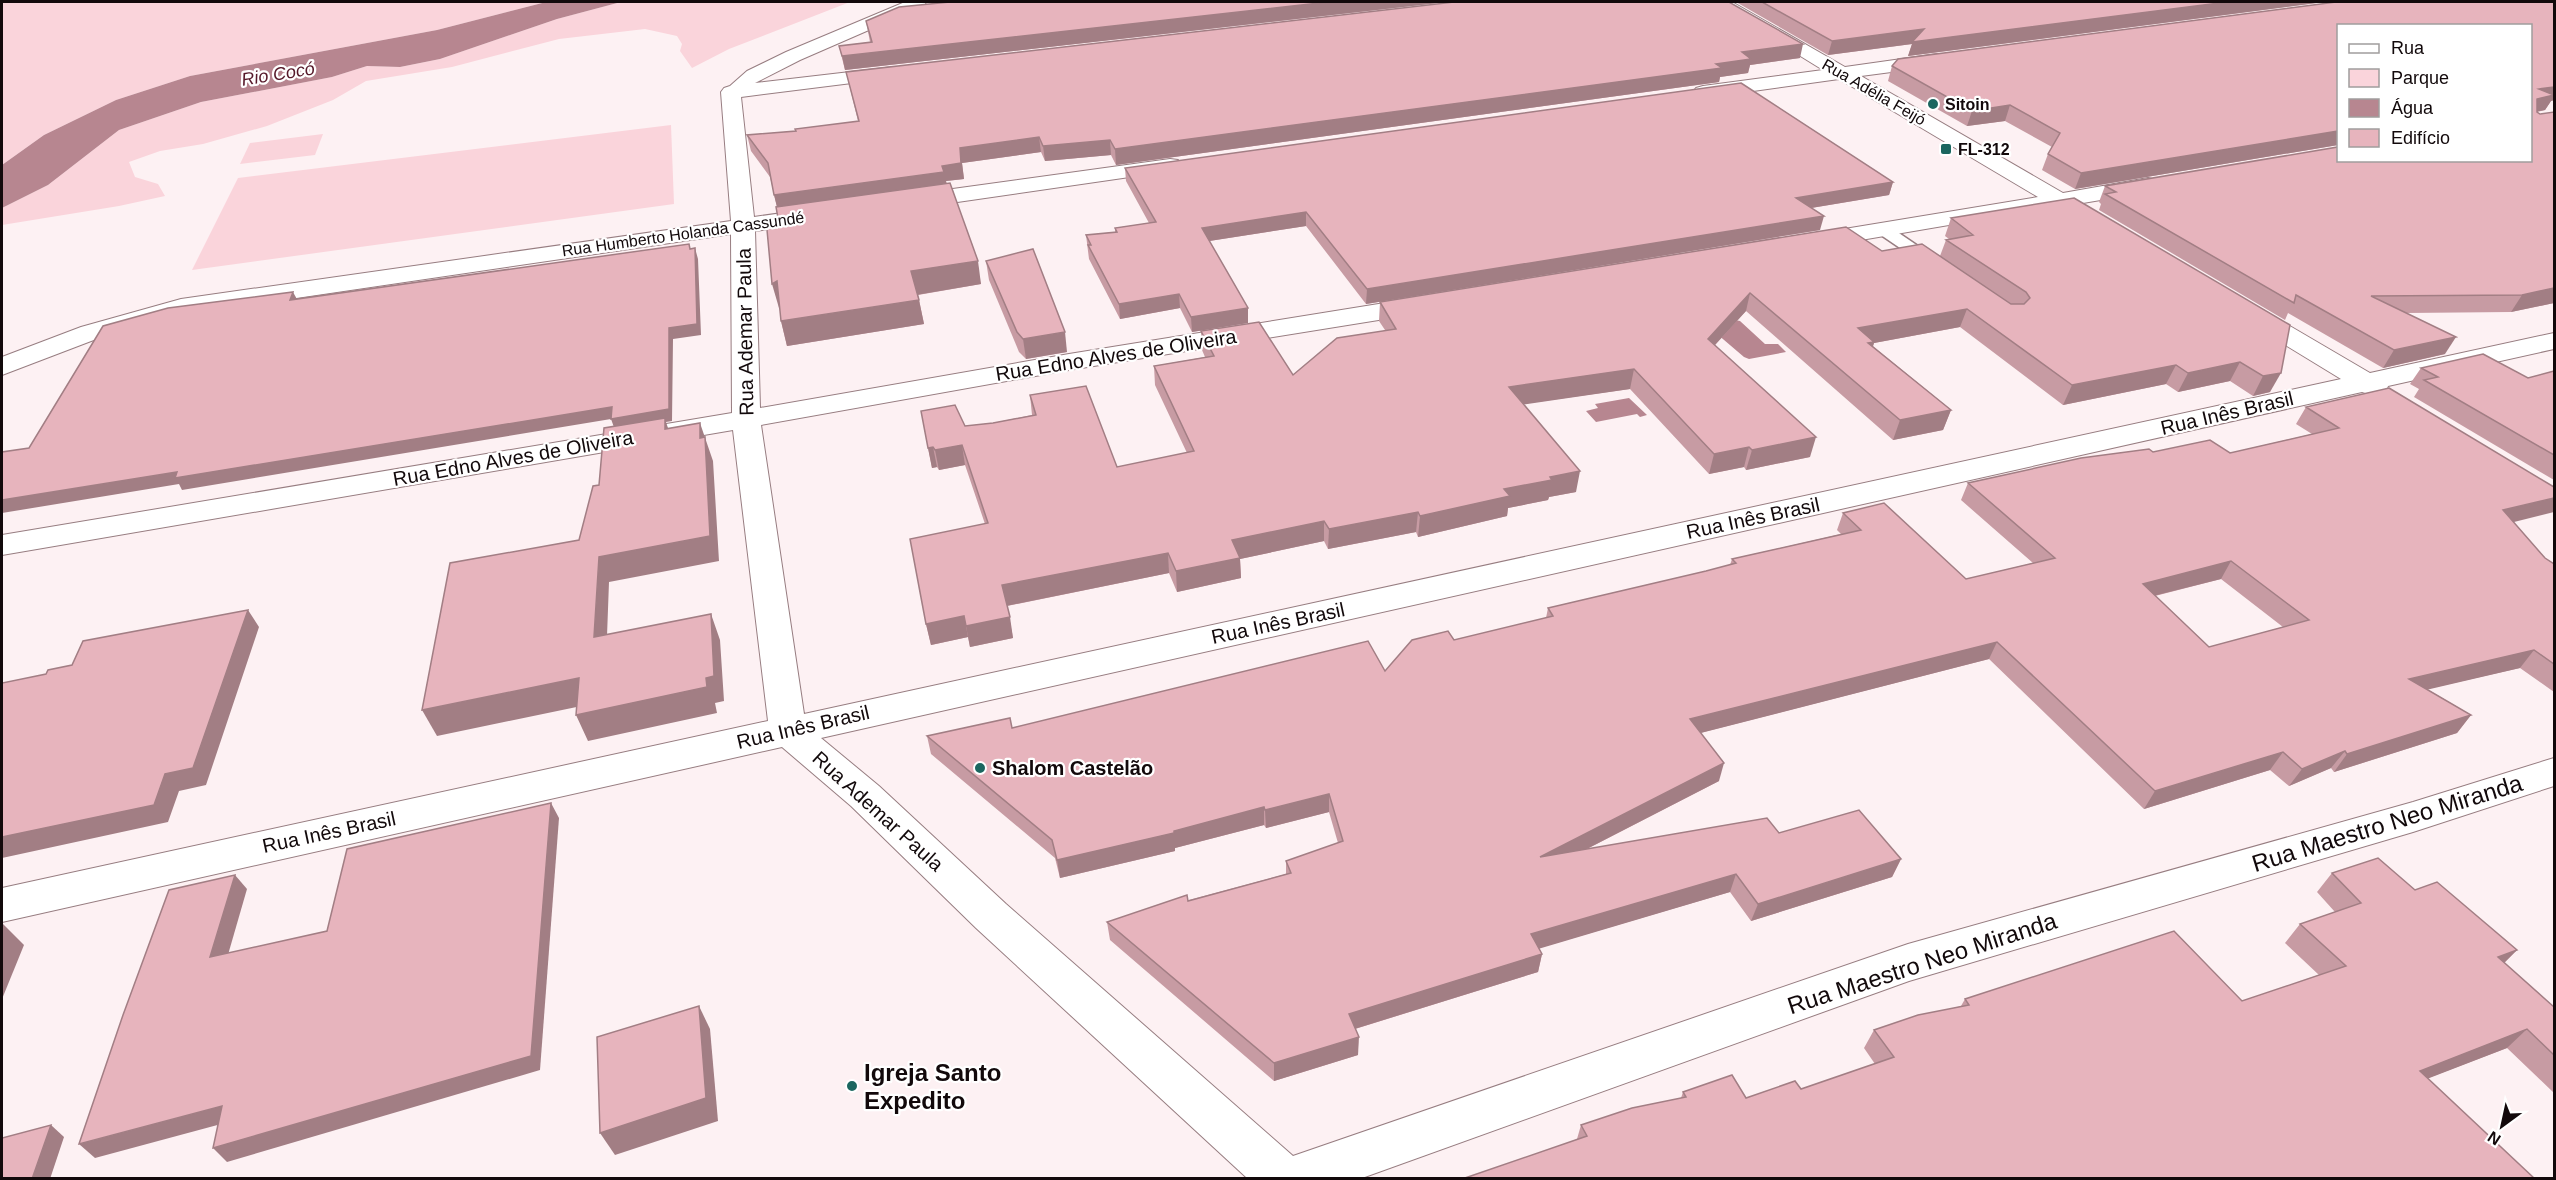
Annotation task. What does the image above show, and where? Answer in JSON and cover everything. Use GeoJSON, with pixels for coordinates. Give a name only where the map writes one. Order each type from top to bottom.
{"type":"FeatureCollection","features":[{"type":"Feature","properties":{"kind":"street"},"geometry":{"type":"LineString","coordinates":[[731,92],[754,75],[918,2]]}},
{"type":"Feature","properties":{"kind":"street","name":"Rua Adélia Feijó"},"geometry":{"type":"LineString","coordinates":[[1720,2],[2094,220]]}},
{"type":"Feature","properties":{"kind":"street"},"geometry":{"type":"LineString","coordinates":[[1686,94],[1951,58]]}},
{"type":"Feature","properties":{"kind":"street"},"geometry":{"type":"LineString","coordinates":[[731,92],[910,71]]}},
{"type":"Feature","properties":{"kind":"street","name":"Rua Ademar Paula"},"geometry":{"type":"LineString","coordinates":[[731,92],[742,226],[746,419],[788,731],[865,796],[991,916],[1282,1179]]}},
{"type":"Feature","properties":{"kind":"street"},"geometry":{"type":"LineString","coordinates":[[890,205],[1185,163]]}},
{"type":"Feature","properties":{"kind":"street"},"geometry":{"type":"LineString","coordinates":[[1791,245],[2167,182]]}},
{"type":"Feature","properties":{"kind":"street","name":"Rua Humberto Holanda Cassundé"},"geometry":{"type":"LineString","coordinates":[[2,367],[136,316],[181,307],[831,213]]}},
{"type":"Feature","properties":{"kind":"street","name":"Rua Edno Alves de Oliveira"},"geometry":{"type":"LineString","coordinates":[[2,545],[1069,362],[1443,302]]}},
{"type":"Feature","properties":{"kind":"street"},"geometry":{"type":"LineString","coordinates":[[2234,303],[2380,390]]}},
{"type":"Feature","properties":{"kind":"street","name":"Rua Inês Brasil"},"geometry":{"type":"LineString","coordinates":[[2,905],[788,731],[2380,390],[2554,341]]}},
{"type":"Feature","properties":{"kind":"street","name":"Rua Maestro Neo Miranda"},"geometry":{"type":"LineString","coordinates":[[1297,1179],[1908,963],[2413,817],[2554,772]]}},
{"type":"Feature","properties":{"kind":"lane"},"geometry":{"type":"LineString","coordinates":[[1884,230],[1946,272]]}},
{"type":"Feature","properties":{"kind":"green space"},"geometry":{"type":"Polygon","coordinates":[[[2,2],[546,2],[437,30],[190,76],[116,100],[44,135],[2,165],[2,2]]]}},
{"type":"Feature","properties":{"kind":"green space"},"geometry":{"type":"Polygon","coordinates":[[[621,2],[850,2],[729,49],[692,68],[680,51],[682,44],[677,36],[645,29],[559,39],[452,67],[366,81],[333,100],[267,126],[203,144],[160,151],[129,162],[135,177],[158,184],[165,196],[2,225],[2,208],[48,185],[119,130],[201,102],[332,77],[367,66],[400,67],[440,59],[557,19],[621,2]]]}},
{"type":"Feature","properties":{"kind":"green space"},"geometry":{"type":"Polygon","coordinates":[[[671,125],[674,204],[192,270],[238,178],[671,125]]]}},
{"type":"Feature","properties":{"kind":"green space"},"geometry":{"type":"Polygon","coordinates":[[[323,134],[315,155],[240,164],[250,143],[323,134]]]}},
{"type":"Feature","properties":{"kind":"water","name":"Rio Cocó"},"geometry":{"type":"Polygon","coordinates":[[[546,2],[621,2],[557,19],[440,59],[400,67],[367,66],[332,77],[201,102],[119,130],[48,185],[2,208],[2,165],[44,135],[116,100],[190,76],[437,30],[546,2]]]}},
{"type":"Feature","properties":{"kind":"water"},"geometry":{"type":"Polygon","coordinates":[[[1735,320],[1740,321],[1765,344],[1778,344],[1786,352],[1749,359],[1744,357],[1710,328],[1735,320]]]}},
{"type":"Feature","properties":{"kind":"water"},"geometry":{"type":"Polygon","coordinates":[[[1629,398],[1647,415],[1640,417],[1637,414],[1596,422],[1586,411],[1598,408],[1595,404],[1629,398]]]}},
{"type":"Feature","properties":{"kind":"building"},"geometry":{"type":"Polygon","coordinates":[[[950,2],[1328,2],[842,56],[839,46],[872,42],[866,21],[899,7],[950,2]]]}},
{"type":"Feature","properties":{"kind":"building"},"geometry":{"type":"Polygon","coordinates":[[[1454,2],[1729,2],[1803,44],[1742,52],[1751,59],[1716,64],[1722,68],[1115,149],[1110,140],[1043,146],[1039,137],[960,148],[961,163],[942,166],[944,172],[774,195],[768,163],[747,135],[796,131],[795,129],[859,121],[846,72],[1454,2]]]}},
{"type":"Feature","properties":{"kind":"building"},"geometry":{"type":"Polygon","coordinates":[[[1762,2],[2227,2],[1912,42],[1924,29],[1832,41],[1762,2]]]}},
{"type":"Feature","properties":{"kind":"building"},"geometry":{"type":"Polygon","coordinates":[[[2336,2],[2554,2],[2554,87],[2539,89],[2554,95],[2537,99],[2537,112],[2540,114],[2554,112],[2554,288],[2522,295],[2371,296],[2456,337],[2394,350],[2296,295],[2294,303],[2105,194],[2116,192],[2105,186],[2337,147],[2337,162],[2532,162],[2532,24],[2337,24],[2337,131],[2081,173],[2048,154],[2060,133],[2010,105],[1972,111],[1892,66],[1898,59],[2336,2]]]}},
{"type":"Feature","properties":{"kind":"building"},"geometry":{"type":"Polygon","coordinates":[[[1741,83],[1893,182],[1796,198],[1824,216],[1367,289],[1306,212],[1202,228],[1248,308],[1191,317],[1179,294],[1119,304],[1088,245],[1091,245],[1086,235],[1117,232],[1115,228],[1156,222],[1125,168],[1741,83]]]}},
{"type":"Feature","properties":{"kind":"building"},"geometry":{"type":"Polygon","coordinates":[[[950,183],[978,261],[911,271],[919,300],[781,321],[777,281],[772,284],[766,219],[778,218],[776,207],[950,183]]]}},
{"type":"Feature","properties":{"kind":"building"},"geometry":{"type":"Polygon","coordinates":[[[2074,198],[2290,325],[2281,373],[2263,376],[2240,362],[2188,373],[2176,365],[2072,385],[1967,309],[1858,328],[1874,342],[1868,343],[1951,410],[1900,420],[1750,293],[1708,339],[1816,437],[1752,450],[1749,447],[1714,454],[1634,369],[1509,387],[1580,471],[1550,477],[1552,480],[1504,489],[1510,496],[1420,516],[1418,512],[1329,529],[1324,521],[1232,540],[1240,558],[1176,571],[1168,553],[1002,585],[1010,617],[966,626],[964,616],[926,624],[910,539],[988,523],[962,445],[935,450],[933,447],[928,448],[921,411],[955,405],[965,426],[993,423],[1036,415],[1030,395],[1086,386],[1117,467],[1194,451],[1154,366],[1214,356],[1201,331],[1259,322],[1293,375],[1337,338],[1396,329],[1380,302],[1846,227],[1882,251],[1922,244],[2011,304],[2024,304],[2030,298],[2026,292],[1946,240],[1973,235],[1951,218],[2074,198]]]}},
{"type":"Feature","properties":{"kind":"building"},"geometry":{"type":"Polygon","coordinates":[[[689,244],[690,249],[695,248],[697,324],[669,328],[669,409],[611,419],[612,407],[175,478],[177,472],[2,500],[2,452],[29,448],[103,326],[168,308],[293,292],[290,300],[689,244]]]}},
{"type":"Feature","properties":{"kind":"building"},"geometry":{"type":"Polygon","coordinates":[[[1033,249],[1065,332],[1023,339],[1017,332],[986,261],[1033,249]]]}},
{"type":"Feature","properties":{"kind":"building"},"geometry":{"type":"Polygon","coordinates":[[[2483,354],[2528,378],[2554,371],[2554,455],[2424,380],[2438,377],[2421,368],[2483,354]]]}},
{"type":"Feature","properties":{"kind":"building"},"geometry":{"type":"Polygon","coordinates":[[[2389,388],[2554,487],[2554,498],[2503,510],[2545,558],[2554,564],[2554,664],[2534,650],[2409,679],[2471,715],[2347,754],[2345,751],[2302,769],[2283,752],[2155,791],[1997,642],[1690,719],[1724,763],[1540,857],[1767,818],[1779,833],[1859,810],[1901,859],[1758,904],[1736,874],[1531,934],[1542,954],[1349,1014],[1359,1037],[1274,1063],[1107,922],[1187,895],[1188,901],[1291,873],[1286,861],[1343,841],[1329,794],[1265,810],[1264,807],[1174,831],[1174,833],[1057,860],[1052,840],[927,736],[1010,718],[1012,728],[1368,641],[1385,671],[1412,640],[1448,631],[1454,640],[1553,616],[1548,608],[1736,563],[1732,559],[1861,530],[1843,513],[1884,503],[1966,579],[2055,558],[1968,483],[2081,458],[2149,449],[2153,452],[2210,440],[2230,453],[2339,428],[2306,407],[2389,388]],[[2231,561],[2143,584],[2209,647],[2309,620],[2231,561]]]}},
{"type":"Feature","properties":{"kind":"building"},"geometry":{"type":"Polygon","coordinates":[[[665,418],[665,429],[700,423],[700,438],[705,437],[710,536],[599,557],[594,637],[711,614],[714,676],[706,678],[707,687],[576,715],[579,678],[422,710],[450,563],[579,540],[593,486],[599,485],[604,428],[665,418]]]}},
{"type":"Feature","properties":{"kind":"building"},"geometry":{"type":"Polygon","coordinates":[[[248,610],[193,768],[165,774],[154,805],[2,837],[2,683],[46,674],[48,670],[72,665],[83,641],[248,610]]]}},
{"type":"Feature","properties":{"kind":"building"},"geometry":{"type":"Polygon","coordinates":[[[551,803],[531,1056],[213,1148],[222,1106],[79,1144],[169,890],[235,875],[210,957],[327,931],[347,849],[551,803]]]}},
{"type":"Feature","properties":{"kind":"building"},"geometry":{"type":"Polygon","coordinates":[[[2378,858],[2415,890],[2437,882],[2517,950],[2498,957],[2554,1007],[2554,1055],[2527,1029],[2420,1071],[2535,1179],[1462,1179],[1587,1136],[1581,1125],[1632,1108],[1686,1097],[1683,1092],[1732,1075],[1746,1098],[1795,1081],[1801,1089],[1894,1057],[1874,1030],[1918,1015],[1969,1005],[1965,999],[2174,931],[2242,1001],[2346,966],[2300,924],[2361,903],[2332,873],[2378,858]]]}},
{"type":"Feature","properties":{"kind":"building"},"geometry":{"type":"Polygon","coordinates":[[[699,1006],[706,1098],[600,1133],[597,1037],[699,1006]]]}},
{"type":"Feature","properties":{"kind":"building"},"geometry":{"type":"Polygon","coordinates":[[[51,1125],[32,1179],[2,1179],[2,1138],[51,1125]]]}},
{"type":"Feature","properties":{"kind":"place","name":"Sitoin"},"geometry":{"type":"Point","coordinates":[1933,104]}},
{"type":"Feature","properties":{"kind":"place","name":"FL-312"},"geometry":{"type":"Point","coordinates":[1946,149]}},
{"type":"Feature","properties":{"kind":"place","name":"Shalom Castelão"},"geometry":{"type":"Point","coordinates":[980,768]}},
{"type":"Feature","properties":{"kind":"place","name":"Igreja Santo Expedito"},"geometry":{"type":"Point","coordinates":[852,1086]}}]}
